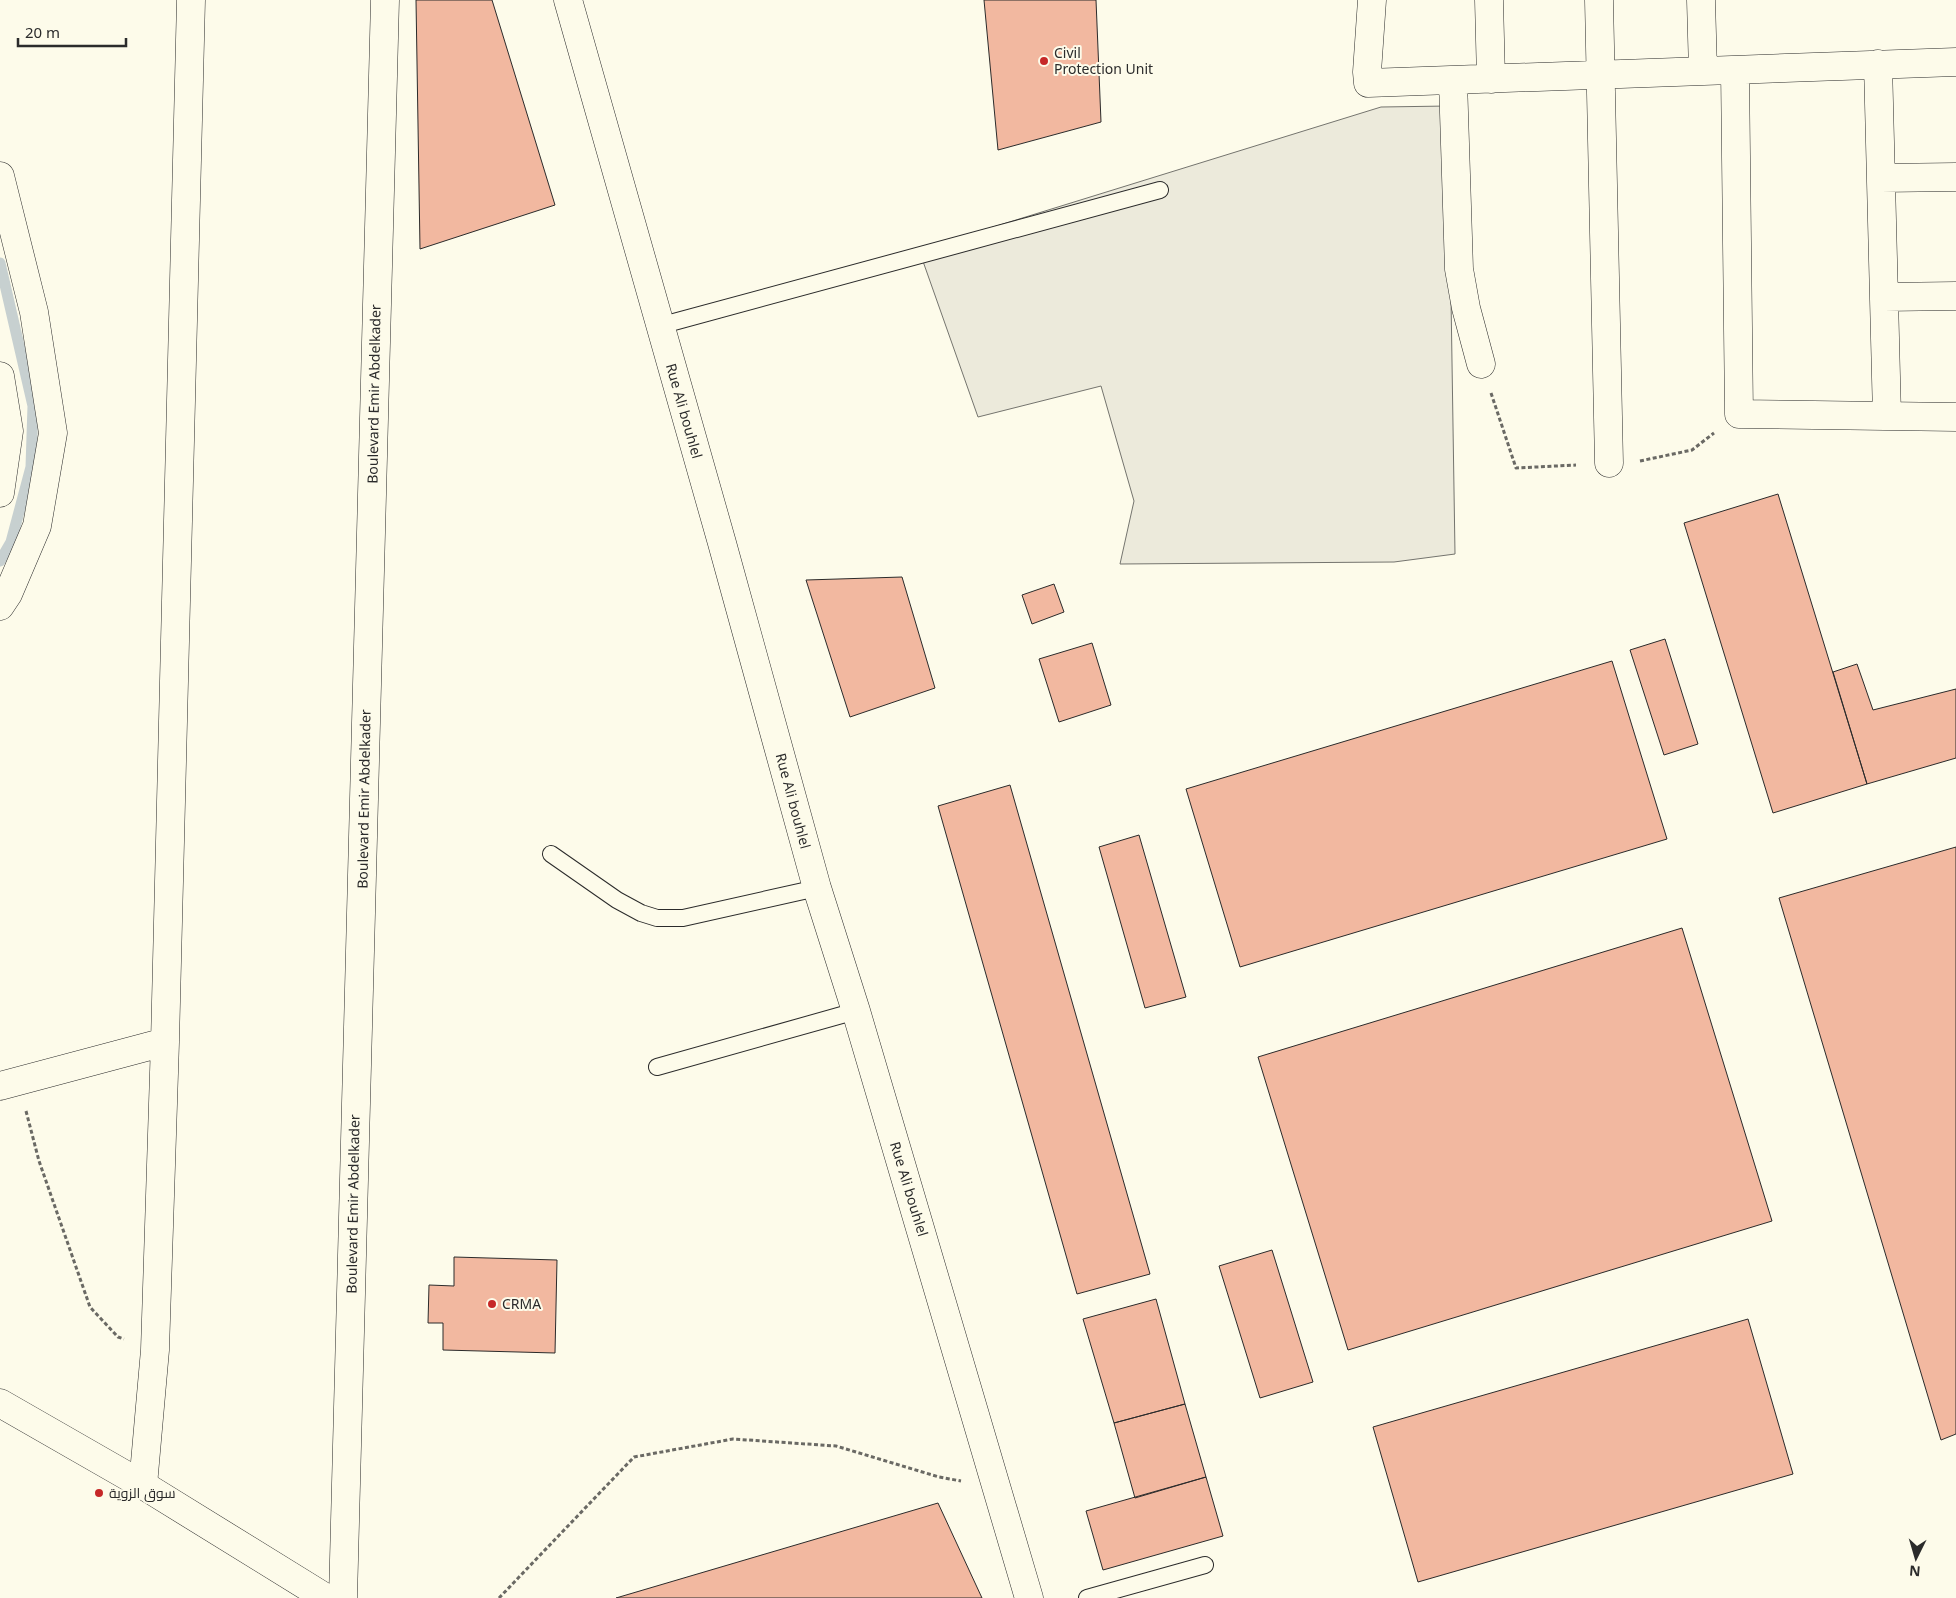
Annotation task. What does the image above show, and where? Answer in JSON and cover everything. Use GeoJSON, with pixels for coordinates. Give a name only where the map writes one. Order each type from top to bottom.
{"type":"FeatureCollection","features":[{"type":"Feature","properties":{"kind":"street"},"geometry":{"type":"LineString","coordinates":[[143,1485],[155,1350],[165,1042],[191,0]]}},
{"type":"Feature","properties":{"kind":"street","name":"Boulevard Emir Abdelkader"},"geometry":{"type":"LineString","coordinates":[[343,1598],[384,0]]}},
{"type":"Feature","properties":{"kind":"street","name":"Rue Ali bouhlel"},"geometry":{"type":"LineString","coordinates":[[568,0],[817,888],[856,1011],[1029,1598]]}},
{"type":"Feature","properties":{"kind":"street"},"geometry":{"type":"LineString","coordinates":[[1372,0],[1367,72],[1368,83],[1956,62]]}},
{"type":"Feature","properties":{"kind":"street"},"geometry":{"type":"LineString","coordinates":[[1490,0],[1491,79]]}},
{"type":"Feature","properties":{"kind":"street"},"geometry":{"type":"LineString","coordinates":[[1599,0],[1609,463]]}},
{"type":"Feature","properties":{"kind":"street"},"geometry":{"type":"LineString","coordinates":[[1701,0],[1703,71]]}},
{"type":"Feature","properties":{"kind":"street"},"geometry":{"type":"LineString","coordinates":[[1878,64],[1887,416]]}},
{"type":"Feature","properties":{"kind":"street"},"geometry":{"type":"LineString","coordinates":[[1735,70],[1739,414],[1956,417]]}},
{"type":"Feature","properties":{"kind":"street"},"geometry":{"type":"LineString","coordinates":[[1453,81],[1459,269],[1466,308],[1482,364]]}},
{"type":"Feature","properties":{"kind":"street"},"geometry":{"type":"LineString","coordinates":[[0,176],[34,312],[53,433],[37,526],[8,594],[0,606]]}},
{"type":"Feature","properties":{"kind":"street"},"geometry":{"type":"LineString","coordinates":[[1881,178],[1956,177]]}},
{"type":"Feature","properties":{"kind":"street"},"geometry":{"type":"LineString","coordinates":[[1884,297],[1956,296]]}},
{"type":"Feature","properties":{"kind":"street"},"geometry":{"type":"LineString","coordinates":[[0,376],[9,431],[0,493]]}},
{"type":"Feature","properties":{"kind":"street"},"geometry":{"type":"LineString","coordinates":[[9,1083],[165,1042]]}},
{"type":"Feature","properties":{"kind":"street"},"geometry":{"type":"LineString","coordinates":[[0,1402],[143,1485],[326,1598]]}},
{"type":"Feature","properties":{"kind":"lane"},"geometry":{"type":"LineString","coordinates":[[659,326],[1160,190]]}},
{"type":"Feature","properties":{"kind":"lane"},"geometry":{"type":"LineString","coordinates":[[552,854],[617,900],[641,913],[656,918],[684,918],[817,888]]}},
{"type":"Feature","properties":{"kind":"lane"},"geometry":{"type":"LineString","coordinates":[[657,1067],[856,1011]]}},
{"type":"Feature","properties":{"kind":"lane"},"geometry":{"type":"LineString","coordinates":[[1087,1598],[1204,1566]]}},
{"type":"Feature","properties":{"kind":"path"},"geometry":{"type":"LineString","coordinates":[[9,1083],[90,1307],[118,1337],[155,1350]]}},
{"type":"Feature","properties":{"kind":"path"},"geometry":{"type":"LineString","coordinates":[[499,1598],[634,1457],[733,1438],[836,1446],[939,1477],[998,1489]]}},
{"type":"Feature","properties":{"kind":"shaded area"},"geometry":{"type":"Polygon","coordinates":[[[1448,106],[1455,554],[1394,562],[1120,564],[1134,501],[1101,386],[978,417],[919,250],[1381,107],[1448,106]]]}},
{"type":"Feature","properties":{"kind":"building"},"geometry":{"type":"Polygon","coordinates":[[[416,0],[492,0],[555,205],[420,249],[416,0]]]}},
{"type":"Feature","properties":{"kind":"building","name":"Civil Protection Unit"},"geometry":{"type":"Polygon","coordinates":[[[984,0],[1096,0],[1101,122],[998,150],[984,0]]]}},
{"type":"Feature","properties":{"kind":"building"},"geometry":{"type":"Polygon","coordinates":[[[1778,494],[1867,784],[1773,813],[1684,523],[1778,494]]]}},
{"type":"Feature","properties":{"kind":"building"},"geometry":{"type":"Polygon","coordinates":[[[902,577],[935,688],[850,717],[806,580],[902,577]]]}},
{"type":"Feature","properties":{"kind":"building"},"geometry":{"type":"Polygon","coordinates":[[[1054,584],[1064,612],[1032,624],[1022,595],[1054,584]]]}},
{"type":"Feature","properties":{"kind":"building"},"geometry":{"type":"Polygon","coordinates":[[[1665,639],[1698,744],[1664,755],[1630,650],[1665,639]]]}},
{"type":"Feature","properties":{"kind":"building"},"geometry":{"type":"Polygon","coordinates":[[[1092,643],[1111,705],[1059,722],[1039,659],[1092,643]]]}},
{"type":"Feature","properties":{"kind":"building"},"geometry":{"type":"Polygon","coordinates":[[[1612,661],[1667,839],[1240,967],[1186,789],[1612,661]]]}},
{"type":"Feature","properties":{"kind":"building"},"geometry":{"type":"Polygon","coordinates":[[[1857,664],[1873,710],[1956,689],[1956,758],[1867,784],[1833,672],[1857,664]]]}},
{"type":"Feature","properties":{"kind":"building"},"geometry":{"type":"Polygon","coordinates":[[[1010,785],[1150,1274],[1077,1294],[938,806],[1010,785]]]}},
{"type":"Feature","properties":{"kind":"building"},"geometry":{"type":"Polygon","coordinates":[[[1139,835],[1186,997],[1145,1008],[1099,847],[1139,835]]]}},
{"type":"Feature","properties":{"kind":"building"},"geometry":{"type":"Polygon","coordinates":[[[1956,847],[1956,1434],[1941,1440],[1779,898],[1956,847]]]}},
{"type":"Feature","properties":{"kind":"building"},"geometry":{"type":"Polygon","coordinates":[[[1682,928],[1772,1221],[1348,1350],[1258,1057],[1682,928]]]}},
{"type":"Feature","properties":{"kind":"building"},"geometry":{"type":"Polygon","coordinates":[[[1272,1250],[1313,1382],[1260,1398],[1219,1266],[1272,1250]]]}},
{"type":"Feature","properties":{"kind":"building","name":"CRMA"},"geometry":{"type":"Polygon","coordinates":[[[454,1257],[557,1260],[555,1353],[443,1350],[443,1323],[428,1323],[429,1285],[454,1286],[454,1257]]]}},
{"type":"Feature","properties":{"kind":"building"},"geometry":{"type":"Polygon","coordinates":[[[1156,1299],[1185,1404],[1114,1423],[1083,1319],[1156,1299]]]}},
{"type":"Feature","properties":{"kind":"building"},"geometry":{"type":"Polygon","coordinates":[[[1748,1319],[1793,1474],[1418,1582],[1373,1427],[1748,1319]]]}},
{"type":"Feature","properties":{"kind":"building"},"geometry":{"type":"Polygon","coordinates":[[[1185,1404],[1206,1477],[1135,1498],[1114,1423],[1185,1404]]]}},
{"type":"Feature","properties":{"kind":"building"},"geometry":{"type":"Polygon","coordinates":[[[1206,1477],[1223,1536],[1103,1570],[1086,1511],[1206,1477]]]}},
{"type":"Feature","properties":{"kind":"building"},"geometry":{"type":"Polygon","coordinates":[[[938,1503],[982,1598],[616,1598],[938,1503]]]}},
{"type":"Feature","properties":{"kind":"waterway"},"geometry":{"type":"LineString","coordinates":[[0,263],[33,406],[31,467],[11,542],[0,561]]}},
{"type":"Feature","properties":{"kind":"place","name":"Civil Protection Unit"},"geometry":{"type":"Point","coordinates":[1044,61]}},
{"type":"Feature","properties":{"kind":"place","name":"CRMA"},"geometry":{"type":"Point","coordinates":[492,1304]}},
{"type":"Feature","properties":{"kind":"place","name":"سوق الزوية"},"geometry":{"type":"Point","coordinates":[99,1493]}}]}
